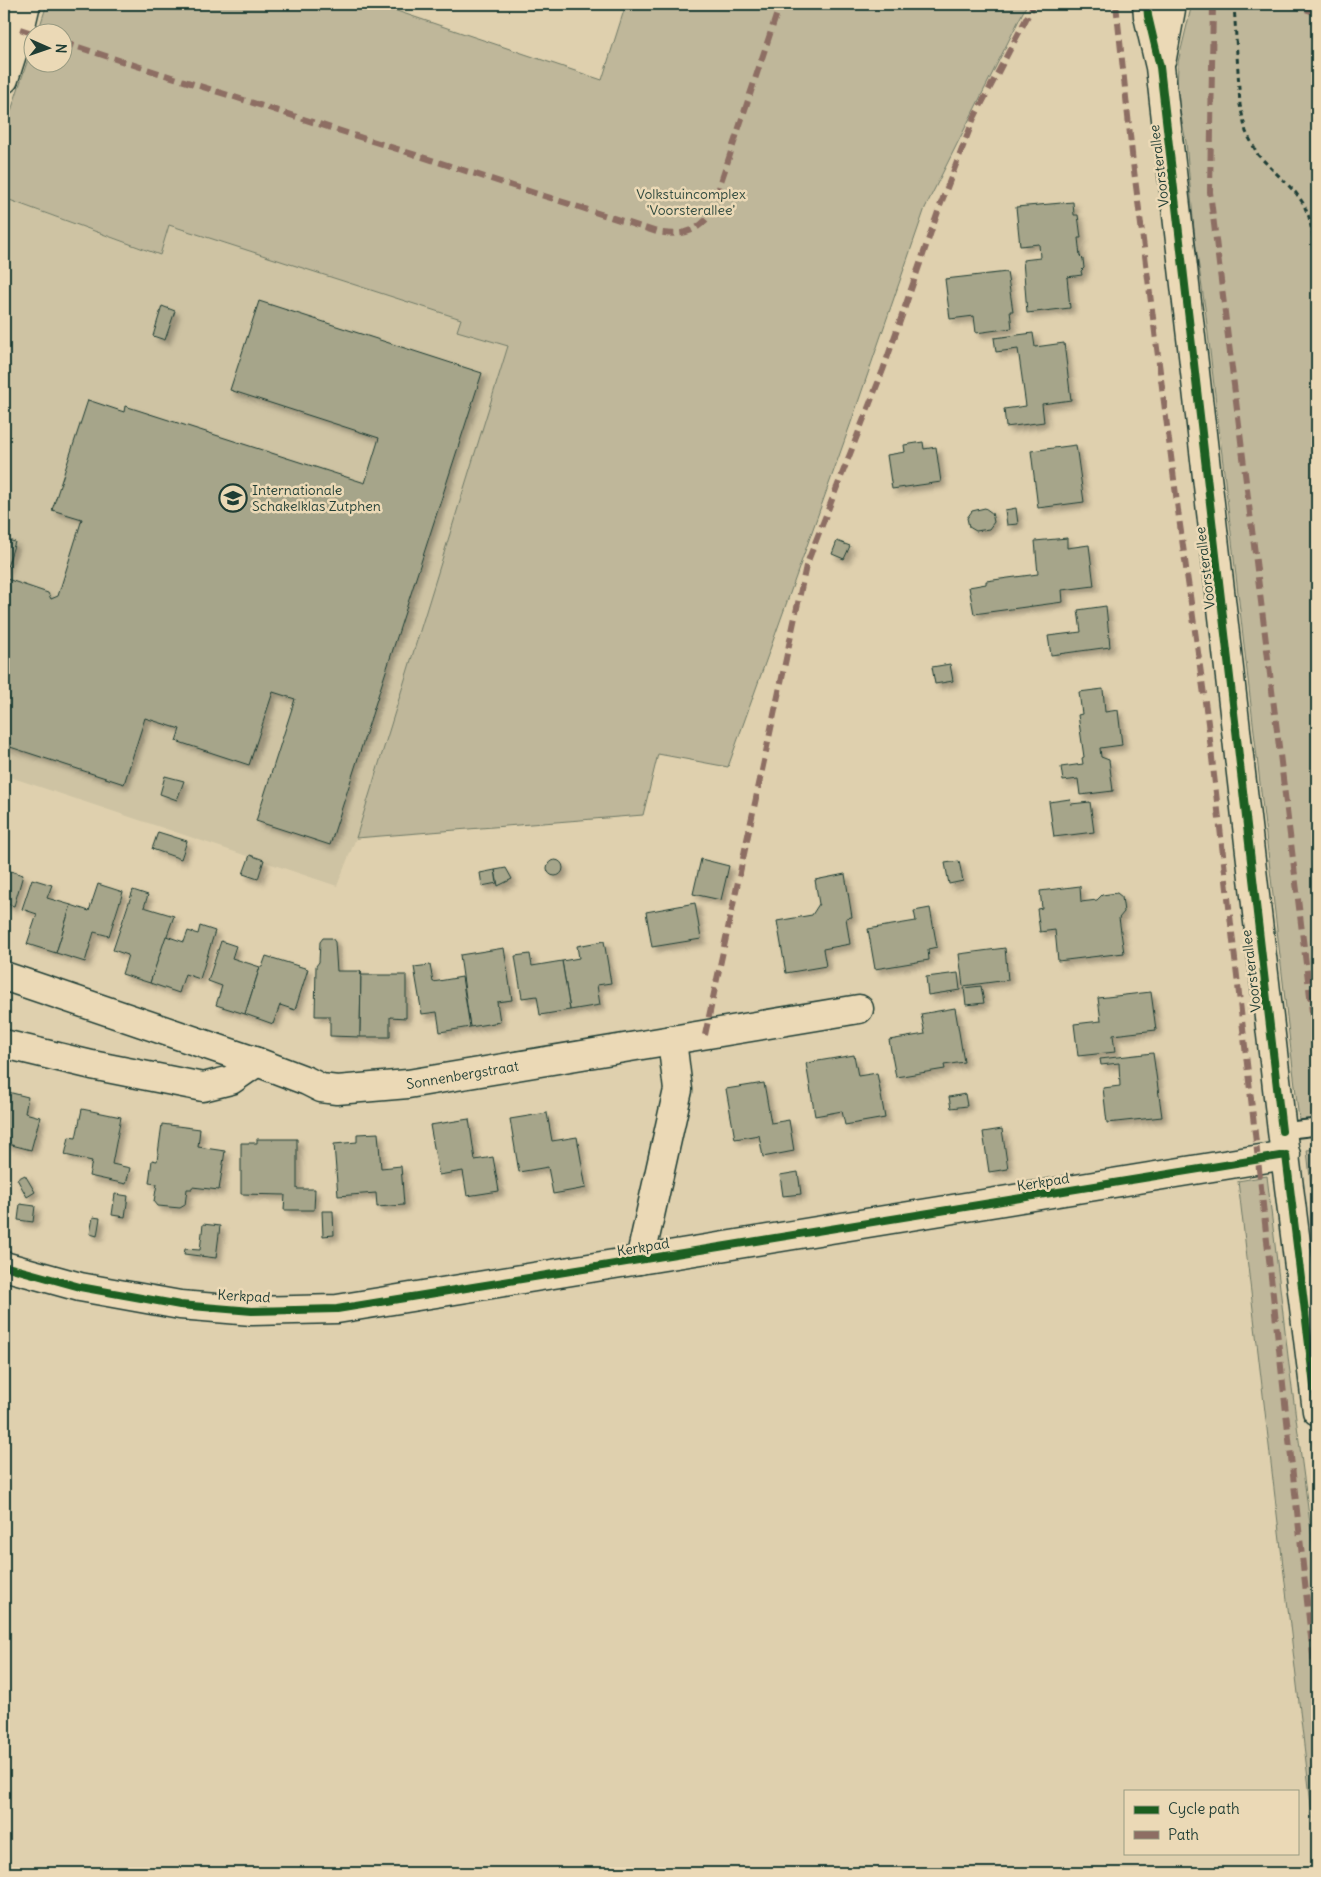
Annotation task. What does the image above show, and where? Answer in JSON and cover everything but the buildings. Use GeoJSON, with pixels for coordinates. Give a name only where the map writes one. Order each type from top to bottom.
{"type":"FeatureCollection","features":[{"type":"Feature","properties":{"kind":"street"},"geometry":{"type":"LineString","coordinates":[[4,79],[26,4]]}},
{"type":"Feature","properties":{"kind":"street","name":"Voorsterallee"},"geometry":{"type":"LineString","coordinates":[[1147,4],[1160,67],[1284,1143],[1317,1411]]}},
{"type":"Feature","properties":{"kind":"street","name":"Voorsterallee"},"geometry":{"type":"LineString","coordinates":[[1160,67],[1172,4]]}},
{"type":"Feature","properties":{"kind":"street","name":"Sonnenbergstraat"},"geometry":{"type":"LineString","coordinates":[[4,976],[257,1062],[321,1088],[337,1090],[408,1084],[859,1009]]}},
{"type":"Feature","properties":{"kind":"street"},"geometry":{"type":"LineString","coordinates":[[640,1260],[678,1090],[672,1040]]}},
{"type":"Feature","properties":{"kind":"street"},"geometry":{"type":"LineString","coordinates":[[4,1044],[92,1065],[203,1087],[231,1080],[257,1062]]}},
{"type":"Feature","properties":{"kind":"street","name":"Kerkpad"},"geometry":{"type":"LineString","coordinates":[[4,1266],[80,1287],[180,1305],[252,1311],[337,1309],[640,1260],[1284,1143]]}},
{"type":"Feature","properties":{"kind":"lane"},"geometry":{"type":"LineString","coordinates":[[1284,1143],[1317,1127]]}},
{"type":"Feature","properties":{"kind":"path"},"geometry":{"type":"LineString","coordinates":[[1234,4],[1240,106],[1246,132],[1258,155],[1296,193],[1303,203],[1309,216],[1317,255]]}},
{"type":"Feature","properties":{"kind":"path"},"geometry":{"type":"LineString","coordinates":[[1317,381],[1317,415]]}},
{"type":"Feature","properties":{"kind":"shaded area","name":"Internationale Schakelklas Zutphen"},"geometry":{"type":"Polygon","coordinates":[[[5,199],[160,255],[169,225],[461,319],[458,331],[508,346],[356,838],[337,886],[4,775],[5,199]]]}},
{"type":"Feature","properties":{"kind":"green space","name":"Volkstuincomplex 'Voorsterallee'"},"geometry":{"type":"Polygon","coordinates":[[[47,4],[376,4],[602,80],[626,4],[1027,4],[925,208],[854,414],[728,767],[658,754],[643,815],[356,838],[508,346],[457,331],[461,319],[169,225],[160,255],[4,198],[4,132],[24,72],[72,72],[72,22],[41,22],[47,4]]]}},
{"type":"Feature","properties":{"kind":"green space"},"geometry":{"type":"Polygon","coordinates":[[[1192,4],[1317,4],[1317,1118],[1299,1120],[1205,308],[1195,240],[1186,142],[1177,96],[1178,62],[1192,4]]]}},
{"type":"Feature","properties":{"kind":"green space"},"geometry":{"type":"Polygon","coordinates":[[[1317,1149],[1317,1241],[1307,1150],[1317,1149]]]}},
{"type":"Feature","properties":{"kind":"green space"},"geometry":{"type":"Polygon","coordinates":[[[1267,1176],[1289,1365],[1317,1576],[1317,1856],[1238,1181],[1267,1176]]]}},
{"type":"Feature","properties":{"kind":"marked path"},"geometry":{"type":"LineString","coordinates":[[72,45],[657,232],[672,234],[692,230],[710,215],[780,4]]}},
{"type":"Feature","properties":{"kind":"marked path"},"geometry":{"type":"LineString","coordinates":[[705,1035],[806,566],[883,370],[940,206],[974,118],[1034,4]]}},
{"type":"Feature","properties":{"kind":"marked path"},"geometry":{"type":"LineString","coordinates":[[1116,4],[1133,163],[1179,518],[1208,723],[1317,1691]]}},
{"type":"Feature","properties":{"kind":"marked path"},"geometry":{"type":"LineString","coordinates":[[1213,4],[1210,192],[1317,1052]]}},
{"type":"Feature","properties":{"kind":"marked path"},"geometry":{"type":"LineString","coordinates":[[1289,4],[1317,13]]}},
{"type":"Feature","properties":{"kind":"cycle path"},"geometry":{"type":"LineString","coordinates":[[1147,4],[1160,67],[1282,1131]]}},
{"type":"Feature","properties":{"kind":"cycle path"},"geometry":{"type":"LineString","coordinates":[[4,1266],[80,1287],[180,1305],[252,1311],[337,1309],[1286,1155],[1317,1411]]}},
{"type":"Feature","properties":{"kind":"place","name":"Internationale Schakelklas Zutphen"},"geometry":{"type":"Point","coordinates":[233,498]}}]}
